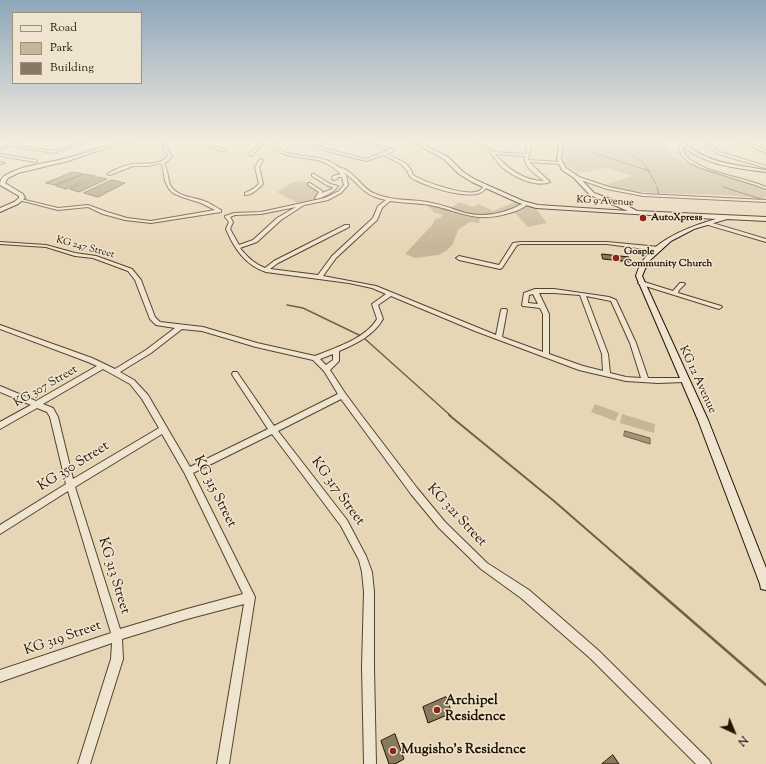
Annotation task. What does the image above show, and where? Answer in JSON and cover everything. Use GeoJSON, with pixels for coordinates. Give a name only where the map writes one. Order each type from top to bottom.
{"type":"FeatureCollection","features":[{"type":"Feature","properties":{"kind":"main road","name":"KG 9 Avenue"},"geometry":{"type":"LineString","coordinates":[[466,177],[485,187],[526,204],[550,208],[686,216],[708,221]]}},
{"type":"Feature","properties":{"kind":"main road"},"geometry":{"type":"LineString","coordinates":[[576,177],[592,194],[622,205],[637,213]]}},
{"type":"Feature","properties":{"kind":"main road"},"geometry":{"type":"LineString","coordinates":[[0,210],[21,200],[22,196],[2,184],[2,178]]}},
{"type":"Feature","properties":{"kind":"main road"},"geometry":{"type":"LineString","coordinates":[[686,216],[708,221]]}},
{"type":"Feature","properties":{"kind":"main road"},"geometry":{"type":"LineString","coordinates":[[641,283],[639,276],[645,262],[675,235],[708,221],[725,218],[766,219]]}},
{"type":"Feature","properties":{"kind":"main road"},"geometry":{"type":"LineString","coordinates":[[751,219],[766,223]]}},
{"type":"Feature","properties":{"kind":"main road","name":"KG 12 Avenue"},"geometry":{"type":"LineString","coordinates":[[641,283],[703,420],[766,584]]}},
{"type":"Feature","properties":{"kind":"street"},"geometry":{"type":"LineString","coordinates":[[167,177],[168,184],[171,188],[184,198],[204,202],[224,213],[231,222],[228,229],[238,247],[245,257],[254,265],[267,269],[319,278],[359,283],[546,356],[607,375],[626,379],[684,380]]}},
{"type":"Feature","properties":{"kind":"street"},"geometry":{"type":"LineString","coordinates":[[246,194],[261,184],[259,177]]}},
{"type":"Feature","properties":{"kind":"street"},"geometry":{"type":"LineString","coordinates":[[315,177],[329,185],[336,187],[318,197]]}},
{"type":"Feature","properties":{"kind":"street"},"geometry":{"type":"LineString","coordinates":[[334,179],[336,177]]}},
{"type":"Feature","properties":{"kind":"street"},"geometry":{"type":"LineString","coordinates":[[227,217],[234,214],[261,213],[315,202],[343,190],[346,185],[344,177]]}},
{"type":"Feature","properties":{"kind":"street"},"geometry":{"type":"LineString","coordinates":[[351,177],[361,188],[374,196],[438,205],[477,216],[505,214],[526,204]]}},
{"type":"Feature","properties":{"kind":"street"},"geometry":{"type":"LineString","coordinates":[[413,177],[430,184],[467,194],[480,192],[485,187]]}},
{"type":"Feature","properties":{"kind":"street"},"geometry":{"type":"LineString","coordinates":[[518,177],[535,182],[548,182],[542,177]]}},
{"type":"Feature","properties":{"kind":"street"},"geometry":{"type":"LineString","coordinates":[[576,177],[608,188],[644,195],[766,201]]}},
{"type":"Feature","properties":{"kind":"street"},"geometry":{"type":"LineString","coordinates":[[733,177],[753,182],[766,188]]}},
{"type":"Feature","properties":{"kind":"street"},"geometry":{"type":"LineString","coordinates":[[315,202],[321,192],[310,183],[320,180]]}},
{"type":"Feature","properties":{"kind":"street"},"geometry":{"type":"LineString","coordinates":[[319,278],[334,257],[375,219],[380,207],[390,199]]}},
{"type":"Feature","properties":{"kind":"street"},"geometry":{"type":"LineString","coordinates":[[21,200],[58,209],[88,206],[104,213],[151,222],[219,211]]}},
{"type":"Feature","properties":{"kind":"street"},"geometry":{"type":"LineString","coordinates":[[238,247],[255,241],[279,219],[304,204]]}},
{"type":"Feature","properties":{"kind":"street"},"geometry":{"type":"LineString","coordinates":[[708,221],[766,241]]}},
{"type":"Feature","properties":{"kind":"street"},"geometry":{"type":"LineString","coordinates":[[267,269],[276,262],[348,226]]}},
{"type":"Feature","properties":{"kind":"street","name":"KG 247 Street"},"geometry":{"type":"LineString","coordinates":[[0,243],[46,246],[75,254],[94,257],[130,270],[138,280],[155,322],[158,324],[180,327]]}},
{"type":"Feature","properties":{"kind":"street"},"geometry":{"type":"LineString","coordinates":[[459,258],[500,267],[515,244],[607,244],[659,249]]}},
{"type":"Feature","properties":{"kind":"street"},"geometry":{"type":"LineString","coordinates":[[641,283],[719,307]]}},
{"type":"Feature","properties":{"kind":"street"},"geometry":{"type":"LineString","coordinates":[[675,294],[676,290],[682,284]]}},
{"type":"Feature","properties":{"kind":"street"},"geometry":{"type":"LineString","coordinates":[[542,306],[525,305],[526,294],[535,291],[583,295],[607,298],[615,302],[633,343],[645,380]]}},
{"type":"Feature","properties":{"kind":"street"},"geometry":{"type":"LineString","coordinates":[[535,291],[546,314],[546,356]]}},
{"type":"Feature","properties":{"kind":"street"},"geometry":{"type":"LineString","coordinates":[[115,372],[166,339],[180,327],[203,329],[256,345],[315,358],[336,351],[374,330],[380,319],[375,304],[390,294]]}},
{"type":"Feature","properties":{"kind":"street"},"geometry":{"type":"LineString","coordinates":[[583,295],[604,354],[607,375]]}},
{"type":"Feature","properties":{"kind":"street"},"geometry":{"type":"LineString","coordinates":[[499,338],[504,310]]}},
{"type":"Feature","properties":{"kind":"street","name":"KG 315 Street"},"geometry":{"type":"LineString","coordinates":[[0,327],[103,366],[132,382],[145,397],[188,472],[250,597]]}},
{"type":"Feature","properties":{"kind":"street"},"geometry":{"type":"LineString","coordinates":[[326,369],[336,361],[336,351]]}},
{"type":"Feature","properties":{"kind":"street","name":"KG 321 Street"},"geometry":{"type":"LineString","coordinates":[[315,358],[326,369],[342,395],[442,525],[484,566],[525,594],[594,654],[705,764]]}},
{"type":"Feature","properties":{"kind":"street","name":"KG 307 Street"},"geometry":{"type":"LineString","coordinates":[[0,426],[103,366]]}},
{"type":"Feature","properties":{"kind":"street","name":"KG 317 Street"},"geometry":{"type":"LineString","coordinates":[[235,374],[274,430],[344,523],[360,552],[367,572],[369,592],[368,667],[370,764]]}},
{"type":"Feature","properties":{"kind":"street","name":"KG 313 Street"},"geometry":{"type":"LineString","coordinates":[[0,388],[50,410],[54,417],[70,484],[117,636],[117,659],[84,764]]}},
{"type":"Feature","properties":{"kind":"street"},"geometry":{"type":"LineString","coordinates":[[188,472],[342,395]]}},
{"type":"Feature","properties":{"kind":"street","name":"KG 350 Street"},"geometry":{"type":"LineString","coordinates":[[0,530],[70,484],[164,429]]}},
{"type":"Feature","properties":{"kind":"street"},"geometry":{"type":"LineString","coordinates":[[223,764],[250,597]]}},
{"type":"Feature","properties":{"kind":"street","name":"KG 319 Street"},"geometry":{"type":"LineString","coordinates":[[0,676],[117,636],[213,606],[250,597]]}},
{"type":"Feature","properties":{"kind":"green space"},"geometry":{"type":"Polygon","coordinates":[[[630,177],[729,177],[751,183],[766,191],[766,196],[763,199],[723,195],[633,191],[604,185],[630,177]]]}},
{"type":"Feature","properties":{"kind":"green space"},"geometry":{"type":"Polygon","coordinates":[[[300,181],[308,183],[320,192],[316,198],[300,204],[277,192],[291,183],[300,181]]]}},
{"type":"Feature","properties":{"kind":"green space"},"geometry":{"type":"Polygon","coordinates":[[[460,202],[473,207],[479,204],[493,211],[515,202],[536,209],[547,223],[528,227],[515,213],[480,218],[479,223],[470,222],[458,230],[453,244],[446,251],[438,255],[415,258],[405,254],[433,224],[435,219],[440,218],[443,215],[432,212],[433,210],[428,207],[429,205],[447,210],[460,202]]]}},
{"type":"Feature","properties":{"kind":"green space"},"geometry":{"type":"Polygon","coordinates":[[[595,404],[619,413],[615,421],[591,412],[595,404]]]}},
{"type":"Feature","properties":{"kind":"green space"},"geometry":{"type":"Polygon","coordinates":[[[622,414],[655,424],[654,433],[620,423],[622,414]]]}},
{"type":"Feature","properties":{"kind":"shaded area"},"geometry":{"type":"Polygon","coordinates":[[[62,177],[76,177],[55,185],[46,183],[62,177]]]}},
{"type":"Feature","properties":{"kind":"shaded area"},"geometry":{"type":"Polygon","coordinates":[[[79,177],[94,177],[66,189],[56,186],[79,177]]]}},
{"type":"Feature","properties":{"kind":"shaded area"},"geometry":{"type":"Polygon","coordinates":[[[98,177],[107,179],[79,192],[70,189],[98,177]]]}},
{"type":"Feature","properties":{"kind":"shaded area"},"geometry":{"type":"Polygon","coordinates":[[[112,180],[125,183],[98,197],[84,193],[112,180]]]}},
{"type":"Feature","properties":{"kind":"shaded area"},"geometry":{"type":"Polygon","coordinates":[[[625,431],[650,438],[650,444],[624,436],[625,431]]]}},
{"type":"Feature","properties":{"kind":"building","name":"Gosple Community Church"},"geometry":{"type":"Polygon","coordinates":[[[602,254],[629,257],[631,262],[603,259],[602,254]]]}},
{"type":"Feature","properties":{"kind":"building","name":"Archipel Residence"},"geometry":{"type":"Polygon","coordinates":[[[446,697],[452,713],[428,723],[423,707],[446,697]]]}},
{"type":"Feature","properties":{"kind":"building","name":"Mugisho's Residence"},"geometry":{"type":"Polygon","coordinates":[[[395,734],[404,759],[395,764],[389,764],[381,741],[395,734]]]}},
{"type":"Feature","properties":{"kind":"building"},"geometry":{"type":"Polygon","coordinates":[[[613,755],[619,764],[602,764],[613,755]]]}},
{"type":"Feature","properties":{"kind":"waterway"},"geometry":{"type":"LineString","coordinates":[[652,177],[656,184]]}},
{"type":"Feature","properties":{"kind":"waterway"},"geometry":{"type":"LineString","coordinates":[[657,187],[659,195]]}},
{"type":"Feature","properties":{"kind":"waterway"},"geometry":{"type":"LineString","coordinates":[[723,187],[761,199]]}},
{"type":"Feature","properties":{"kind":"waterway"},"geometry":{"type":"LineString","coordinates":[[287,305],[303,308],[361,336]]}},
{"type":"Feature","properties":{"kind":"waterway"},"geometry":{"type":"LineString","coordinates":[[364,338],[451,416]]}},
{"type":"Feature","properties":{"kind":"waterway"},"geometry":{"type":"LineString","coordinates":[[449,415],[554,501],[631,568]]}},
{"type":"Feature","properties":{"kind":"waterway"},"geometry":{"type":"LineString","coordinates":[[630,567],[766,685]]}},
{"type":"Feature","properties":{"kind":"place","name":"AutoXpress"},"geometry":{"type":"Point","coordinates":[643,218]}},
{"type":"Feature","properties":{"kind":"place","name":"Gosple Community Church"},"geometry":{"type":"Point","coordinates":[616,258]}},
{"type":"Feature","properties":{"kind":"place","name":"Archipel Residence"},"geometry":{"type":"Point","coordinates":[437,710]}},
{"type":"Feature","properties":{"kind":"place","name":"Mugisho's Residence"},"geometry":{"type":"Point","coordinates":[393,751]}}]}
